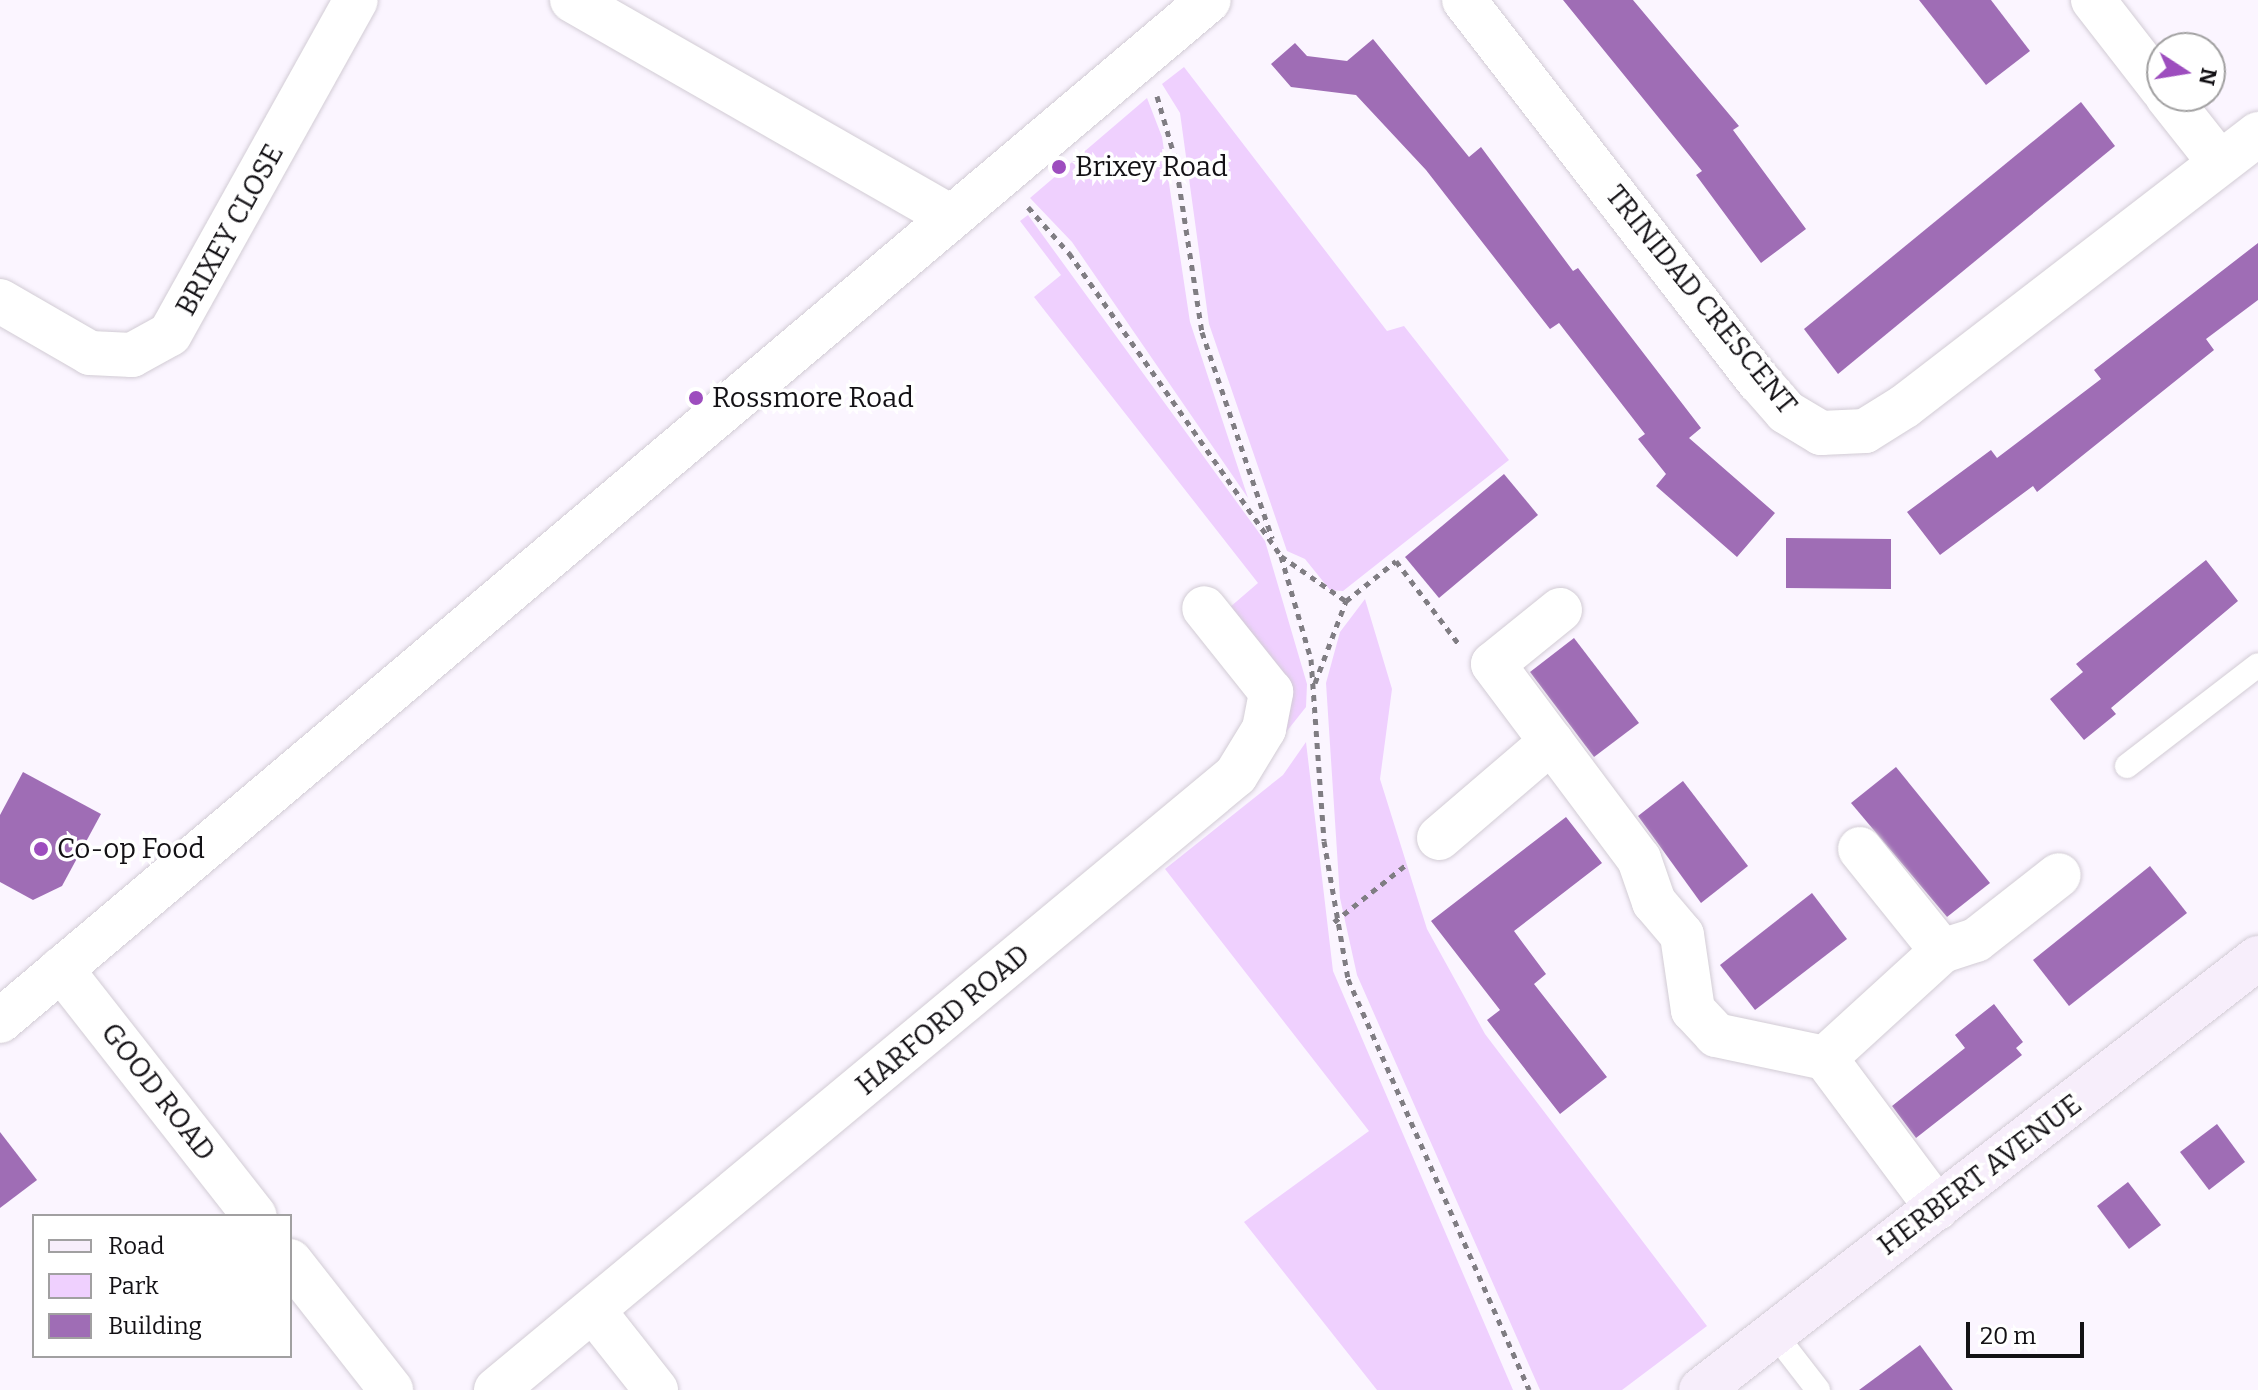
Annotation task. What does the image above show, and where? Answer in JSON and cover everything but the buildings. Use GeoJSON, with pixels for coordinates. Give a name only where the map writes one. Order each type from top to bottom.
{"type":"FeatureCollection","features":[{"type":"Feature","properties":{"kind":"street","name":"BRIXEY CLOSE"},"geometry":{"type":"LineString","coordinates":[[0,301],[100,355],[132,355],[170,334],[356,0]]}},
{"type":"Feature","properties":{"kind":"street"},"geometry":{"type":"LineString","coordinates":[[572,0],[946,214]]}},
{"type":"Feature","properties":{"kind":"street"},"geometry":{"type":"LineString","coordinates":[[0,1021],[946,214],[1209,0]]}},
{"type":"Feature","properties":{"kind":"street","name":"TRINIDAD CRESCENT"},"geometry":{"type":"LineString","coordinates":[[1464,0],[1759,381],[1786,412],[1821,433],[1865,431],[1905,406],[2258,134]]}},
{"type":"Feature","properties":{"kind":"street"},"geometry":{"type":"LineString","coordinates":[[2093,0],[2146,68]]}},
{"type":"Feature","properties":{"kind":"street"},"geometry":{"type":"LineString","coordinates":[[2180,112],[2220,163]]}},
{"type":"Feature","properties":{"kind":"street","name":"HARFORD ROAD"},"geometry":{"type":"LineString","coordinates":[[496,1390],[596,1314],[1236,775],[1264,729],[1271,692],[1204,608]]}},
{"type":"Feature","properties":{"kind":"street"},"geometry":{"type":"LineString","coordinates":[[1560,610],[1493,664],[1639,859],[1654,902],[1682,935],[1693,1010],[1716,1035],[1825,1058],[1937,1208]]}},
{"type":"Feature","properties":{"kind":"street"},"geometry":{"type":"LineString","coordinates":[[1439,838],[1551,742]]}},
{"type":"Feature","properties":{"kind":"street"},"geometry":{"type":"LineString","coordinates":[[1860,849],[1942,951]]}},
{"type":"Feature","properties":{"kind":"street"},"geometry":{"type":"LineString","coordinates":[[1825,1058],[1942,951],[1976,940],[2059,875]]}},
{"type":"Feature","properties":{"kind":"street","name":"HERBERT AVENUE"},"geometry":{"type":"LineString","coordinates":[[1701,1390],[2258,958]]}},
{"type":"Feature","properties":{"kind":"street","name":"GOOD ROAD"},"geometry":{"type":"LineString","coordinates":[[61,969],[253,1214]]}},
{"type":"Feature","properties":{"kind":"street"},"geometry":{"type":"LineString","coordinates":[[292,1264],[391,1390]]}},
{"type":"Feature","properties":{"kind":"street"},"geometry":{"type":"LineString","coordinates":[[596,1314],[656,1390]]}},
{"type":"Feature","properties":{"kind":"lane"},"geometry":{"type":"LineString","coordinates":[[2127,766],[2258,665]]}},
{"type":"Feature","properties":{"kind":"lane"},"geometry":{"type":"LineString","coordinates":[[1774,1333],[1818,1390]]}},
{"type":"Feature","properties":{"kind":"path"},"geometry":{"type":"LineString","coordinates":[[1156,95],[1175,158],[1202,332],[1281,556],[1315,684],[1334,922],[1348,979],[1529,1390]]}},
{"type":"Feature","properties":{"kind":"path"},"geometry":{"type":"LineString","coordinates":[[1022,200],[1069,253],[1274,542]]}},
{"type":"Feature","properties":{"kind":"path"},"geometry":{"type":"LineString","coordinates":[[1281,556],[1346,601]]}},
{"type":"Feature","properties":{"kind":"path"},"geometry":{"type":"LineString","coordinates":[[1315,684],[1346,601],[1396,561],[1481,674],[1493,664]]}},
{"type":"Feature","properties":{"kind":"path"},"geometry":{"type":"LineString","coordinates":[[1334,922],[1439,838]]}},
{"type":"Feature","properties":{"kind":"green space"},"geometry":{"type":"Polygon","coordinates":[[[1184,67],[1387,331],[1404,326],[1509,460],[1343,591],[1330,590],[1305,559],[1287,551],[1209,324],[1180,113],[1162,84],[1184,67]]]}},
{"type":"Feature","properties":{"kind":"green space"},"geometry":{"type":"Polygon","coordinates":[[[1147,98],[1162,137],[1190,322],[1248,498],[1072,242],[1030,198],[1147,98]]]}},
{"type":"Feature","properties":{"kind":"green space"},"geometry":{"type":"Polygon","coordinates":[[[1028,215],[1265,541],[1307,684],[1306,707],[1279,741],[1222,614],[1258,583],[1034,297],[1061,275],[1020,221],[1028,215]]]}},
{"type":"Feature","properties":{"kind":"green space"},"geometry":{"type":"Polygon","coordinates":[[[1365,599],[1392,689],[1380,779],[1427,929],[1485,1034],[1707,1326],[1622,1390],[1540,1390],[1357,975],[1340,898],[1326,683],[1340,632],[1365,599]]]}},
{"type":"Feature","properties":{"kind":"green space"},"geometry":{"type":"Polygon","coordinates":[[[1306,742],[1333,971],[1513,1390],[1377,1390],[1244,1222],[1369,1131],[1165,869],[1283,775],[1306,742]]]}},
{"type":"Feature","properties":{"kind":"place","name":"Brixey Road"},"geometry":{"type":"Point","coordinates":[1059,167]}},
{"type":"Feature","properties":{"kind":"place","name":"Rossmore Road"},"geometry":{"type":"Point","coordinates":[696,398]}},
{"type":"Feature","properties":{"kind":"place","name":"Co-op Food"},"geometry":{"type":"Point","coordinates":[41,849]}}]}
